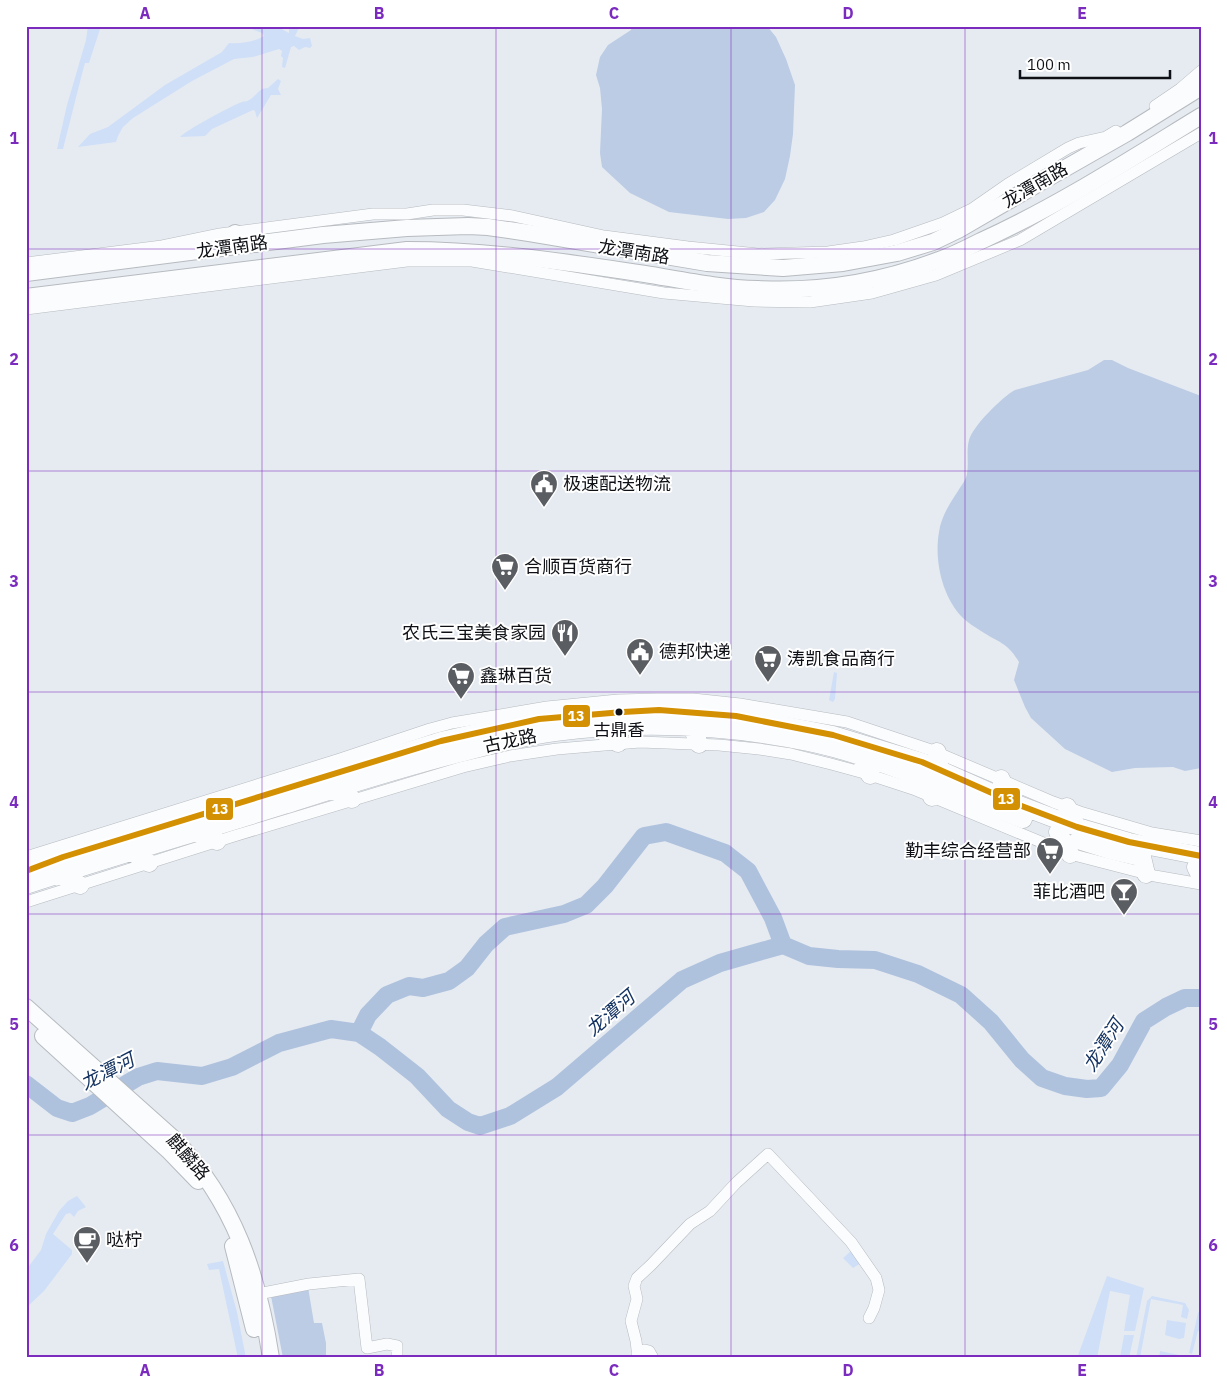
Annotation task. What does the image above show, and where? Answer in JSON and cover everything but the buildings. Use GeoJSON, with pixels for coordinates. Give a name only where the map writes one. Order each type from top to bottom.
{"type":"FeatureCollection","features":[{"type":"Feature","properties":{"kind":"main road","name":"龙潭南路"},"geometry":{"type":"LineString","coordinates":[[26,273],[323,235],[397,228],[468,226],[529,233],[707,263],[772,268],[835,264],[897,253],[933,242],[971,224],[1073,164],[1112,137],[1201,87]]}},
{"type":"Feature","properties":{"kind":"main road","name":"龙潭南路"},"geometry":{"type":"LineString","coordinates":[[26,297],[407,250],[434,250],[508,256],[757,290],[819,288],[876,279],[938,261],[1016,225],[1201,116]]}},
{"type":"Feature","properties":{"kind":"main road"},"geometry":{"type":"LineString","coordinates":[[1073,164],[1085,186]]}},
{"type":"Feature","properties":{"kind":"main road"},"geometry":{"type":"LineString","coordinates":[[235,232],[257,244]]}},
{"type":"Feature","properties":{"kind":"main road"},"geometry":{"type":"LineString","coordinates":[[168,280],[182,290]]}},
{"type":"Feature","properties":{"kind":"main road"},"geometry":{"type":"LineString","coordinates":[[754,706],[770,722]]}},
{"type":"Feature","properties":{"kind":"main road","name":"古龙路"},"geometry":{"type":"LineString","coordinates":[[26,870],[199,809],[441,741],[539,719],[673,710],[736,716],[833,734],[877,747],[922,762],[935,775]]}},
{"type":"Feature","properties":{"kind":"main road"},"geometry":{"type":"LineString","coordinates":[[692,727],[699,744]]}},
{"type":"Feature","properties":{"kind":"main road","name":"古龙路"},"geometry":{"type":"LineString","coordinates":[[26,885],[57,860],[130,851],[334,789],[427,769],[510,740],[554,732],[598,728],[668,734],[692,727],[733,731],[810,750],[860,756],[935,775],[1002,804],[1058,832],[1110,850],[1143,852]]}},
{"type":"Feature","properties":{"kind":"main road"},"geometry":{"type":"LineString","coordinates":[[598,728],[618,743]]}},
{"type":"Feature","properties":{"kind":"main road"},"geometry":{"type":"LineString","coordinates":[[932,797],[937,752]]}},
{"type":"Feature","properties":{"kind":"main road"},"geometry":{"type":"LineString","coordinates":[[860,756],[870,775]]}},
{"type":"Feature","properties":{"kind":"main road"},"geometry":{"type":"LineString","coordinates":[[1001,779],[1004,827]]}},
{"type":"Feature","properties":{"kind":"main road"},"geometry":{"type":"LineString","coordinates":[[334,789],[352,799]]}},
{"type":"Feature","properties":{"kind":"main road","name":"古龙路"},"geometry":{"type":"LineString","coordinates":[[1002,804],[1038,813],[1143,852],[1200,870]]}},
{"type":"Feature","properties":{"kind":"main road"},"geometry":{"type":"LineString","coordinates":[[1067,807],[1077,827]]}},
{"type":"Feature","properties":{"kind":"main road"},"geometry":{"type":"LineString","coordinates":[[197,831],[217,841]]}},
{"type":"Feature","properties":{"kind":"main road"},"geometry":{"type":"LineString","coordinates":[[1058,832],[1070,854]]}},
{"type":"Feature","properties":{"kind":"main road"},"geometry":{"type":"LineString","coordinates":[[130,851],[149,863]]}},
{"type":"Feature","properties":{"kind":"main road"},"geometry":{"type":"LineString","coordinates":[[57,860],[80,884]]}},
{"type":"Feature","properties":{"kind":"main road","name":"麒麟路"},"geometry":{"type":"LineString","coordinates":[[26,1007],[91,1072]]}},
{"type":"Feature","properties":{"kind":"main road","name":"麒麟路"},"geometry":{"type":"LineString","coordinates":[[26,1021],[185,1150],[210,1183],[237,1232],[252,1271],[271,1358]]}},
{"type":"Feature","properties":{"kind":"main road","name":"麒麟路"},"geometry":{"type":"LineString","coordinates":[[134,1110],[203,1187],[224,1222],[240,1272],[261,1358]]}},
{"type":"Feature","properties":{"kind":"street"},"geometry":{"type":"LineString","coordinates":[[26,263],[162,246],[235,232],[373,214],[463,210],[513,216],[604,236],[758,254],[828,252],[863,247],[894,240],[944,223],[972,209],[1008,184],[1068,148],[1079,143],[1112,137],[1171,96],[1201,71]]}},
{"type":"Feature","properties":{"kind":"street"},"geometry":{"type":"LineString","coordinates":[[26,309],[358,266],[407,262],[472,261],[686,296],[799,302],[850,296],[883,290],[936,275],[1020,240],[1201,133]]}},
{"type":"Feature","properties":{"kind":"street"},"geometry":{"type":"LineString","coordinates":[[199,809],[430,728],[452,723],[547,707],[618,700],[694,699],[754,706],[847,722],[937,752],[1067,807],[1143,852]]}},
{"type":"Feature","properties":{"kind":"street"},"geometry":{"type":"LineString","coordinates":[[26,902],[352,799],[427,769],[463,767],[526,753],[618,743],[668,734],[699,744],[766,750],[810,750],[870,775],[932,797],[1070,854],[1143,852],[1201,841]]}},
{"type":"Feature","properties":{"kind":"street"},"geometry":{"type":"LineString","coordinates":[[26,857],[57,860]]}},
{"type":"Feature","properties":{"kind":"street"},"geometry":{"type":"LineString","coordinates":[[653,1358],[645,1350],[637,1355],[631,1321],[637,1299],[634,1286],[636,1278],[661,1256],[690,1224],[710,1211],[736,1183],[768,1154],[851,1242],[876,1278],[879,1290],[869,1318]]}},
{"type":"Feature","properties":{"kind":"street"},"geometry":{"type":"LineString","coordinates":[[258,1294],[309,1284],[359,1279],[367,1348],[387,1344],[397,1346],[397,1358]]}},
{"type":"Feature","properties":{"kind":"shaded area"},"geometry":{"type":"Polygon","coordinates":[[[88,26],[101,26],[89,63],[85,63],[63,149],[57,149],[67,105],[86,40],[88,26]]]}},
{"type":"Feature","properties":{"kind":"shaded area"},"geometry":{"type":"Polygon","coordinates":[[[244,26],[276,26],[289,33],[289,26],[300,26],[295,36],[303,39],[310,38],[312,46],[299,50],[294,46],[291,47],[285,68],[282,67],[282,51],[279,49],[253,57],[234,59],[192,81],[133,118],[123,127],[116,142],[78,147],[90,134],[108,127],[165,85],[222,52],[229,43],[247,42],[264,36],[262,33],[244,26]]]}},
{"type":"Feature","properties":{"kind":"shaded area"},"geometry":{"type":"Polygon","coordinates":[[[632,26],[767,26],[776,37],[795,85],[793,134],[785,179],[775,200],[764,212],[746,218],[728,219],[669,212],[630,193],[602,167],[600,153],[602,109],[600,88],[596,75],[600,57],[608,45],[631,30],[632,26]]]}},
{"type":"Feature","properties":{"kind":"shaded area"},"geometry":{"type":"Polygon","coordinates":[[[278,79],[281,81],[278,89],[281,95],[271,95],[257,118],[253,110],[212,129],[205,136],[180,137],[236,104],[248,101],[278,79]]]}},
{"type":"Feature","properties":{"kind":"shaded area"},"geometry":{"type":"Polygon","coordinates":[[[1104,360],[1112,360],[1201,396],[1201,768],[1185,771],[1173,767],[1135,768],[1112,772],[1065,749],[1031,718],[1025,707],[1014,680],[1019,662],[1015,655],[1011,650],[963,618],[950,600],[941,578],[938,554],[940,526],[946,510],[966,476],[968,470],[968,444],[976,427],[996,405],[1015,390],[1088,370],[1104,360]]]}},
{"type":"Feature","properties":{"kind":"shaded area"},"geometry":{"type":"Polygon","coordinates":[[[834,672],[837,673],[835,699],[833,702],[829,700],[834,672]]]}},
{"type":"Feature","properties":{"kind":"shaded area"},"geometry":{"type":"Polygon","coordinates":[[[77,1196],[86,1207],[78,1211],[74,1217],[70,1213],[66,1214],[53,1234],[72,1250],[72,1254],[44,1291],[26,1308],[26,1270],[41,1250],[46,1234],[59,1211],[68,1201],[77,1196]]]}},
{"type":"Feature","properties":{"kind":"shaded area"},"geometry":{"type":"Polygon","coordinates":[[[851,1251],[861,1263],[853,1268],[843,1258],[851,1251]]]}},
{"type":"Feature","properties":{"kind":"shaded area"},"geometry":{"type":"Polygon","coordinates":[[[223,1261],[237,1312],[246,1358],[238,1358],[219,1269],[209,1270],[207,1264],[223,1261]]]}},
{"type":"Feature","properties":{"kind":"shaded area"},"geometry":{"type":"Polygon","coordinates":[[[1107,1276],[1144,1288],[1135,1331],[1124,1331],[1130,1295],[1110,1291],[1097,1358],[1077,1358],[1107,1276]]]}},
{"type":"Feature","properties":{"kind":"shaded area"},"geometry":{"type":"Polygon","coordinates":[[[308,1287],[314,1323],[322,1323],[326,1343],[326,1358],[283,1358],[271,1296],[308,1287]]]}},
{"type":"Feature","properties":{"kind":"shaded area"},"geometry":{"type":"Polygon","coordinates":[[[1152,1296],[1185,1303],[1189,1310],[1187,1319],[1181,1317],[1183,1305],[1151,1299],[1140,1358],[1136,1358],[1147,1301],[1152,1296]]]}},
{"type":"Feature","properties":{"kind":"shaded area"},"geometry":{"type":"Polygon","coordinates":[[[1201,1309],[1201,1331],[1198,1331],[1192,1354],[1189,1353],[1198,1313],[1201,1309]]]}},
{"type":"Feature","properties":{"kind":"shaded area"},"geometry":{"type":"Polygon","coordinates":[[[1167,1320],[1186,1323],[1184,1338],[1179,1339],[1165,1335],[1167,1320]]]}},
{"type":"Feature","properties":{"kind":"shaded area"},"geometry":{"type":"Polygon","coordinates":[[[1124,1335],[1134,1335],[1129,1358],[1120,1358],[1124,1335]]]}},
{"type":"Feature","properties":{"kind":"shaded area"},"geometry":{"type":"Polygon","coordinates":[[[1160,1351],[1179,1355],[1180,1358],[1159,1358],[1160,1351]]]}},
{"type":"Feature","properties":{"kind":"waterway"},"geometry":{"type":"LineString","coordinates":[[359,1033],[368,1015],[387,995],[409,986],[423,988],[449,981],[467,968],[486,944],[505,927],[564,914],[586,905],[605,886],[644,836],[666,832],[725,853],[748,871],[773,918],[783,945]]}},
{"type":"Feature","properties":{"kind":"waterway","name":"龙潭河"},"geometry":{"type":"LineString","coordinates":[[26,1084],[57,1108],[72,1113],[90,1106],[138,1077],[157,1071],[202,1076],[232,1067],[279,1043],[331,1029],[359,1033],[417,1076],[448,1109],[468,1122],[480,1126],[510,1116],[557,1087],[682,980],[720,963],[783,945],[809,956],[875,960],[918,974],[961,995],[991,1022],[1022,1060],[1042,1078],[1065,1086],[1087,1089],[1101,1088],[1120,1065],[1144,1021],[1185,998],[1201,998]]}},
{"type":"Feature","properties":{"kind":"transit line","name":"13"},"geometry":{"type":"LineString","coordinates":[[26,871],[63,857],[441,741],[539,719],[659,710],[736,716],[833,735],[922,762],[1019,805],[1077,827],[1129,842],[1201,856]]}},
{"type":"Feature","properties":{"kind":"place","name":"极速配送物流"},"geometry":{"type":"Point","coordinates":[544,508]}},
{"type":"Feature","properties":{"kind":"place","name":"合顺百货商行"},"geometry":{"type":"Point","coordinates":[505,591]}},
{"type":"Feature","properties":{"kind":"place","name":"农氏三宝美食家园"},"geometry":{"type":"Point","coordinates":[565,657]}},
{"type":"Feature","properties":{"kind":"place","name":"德邦快递"},"geometry":{"type":"Point","coordinates":[640,676]}},
{"type":"Feature","properties":{"kind":"place","name":"涛凯食品商行"},"geometry":{"type":"Point","coordinates":[768,683]}},
{"type":"Feature","properties":{"kind":"place","name":"鑫琳百货"},"geometry":{"type":"Point","coordinates":[461,700]}},
{"type":"Feature","properties":{"kind":"place","name":"古鼎香"},"geometry":{"type":"Point","coordinates":[619,712]}},
{"type":"Feature","properties":{"kind":"place","name":"勤丰综合经营部"},"geometry":{"type":"Point","coordinates":[1050,875]}},
{"type":"Feature","properties":{"kind":"place","name":"菲比酒吧"},"geometry":{"type":"Point","coordinates":[1124,916]}},
{"type":"Feature","properties":{"kind":"place","name":"哒柠"},"geometry":{"type":"Point","coordinates":[87,1264]}}]}
